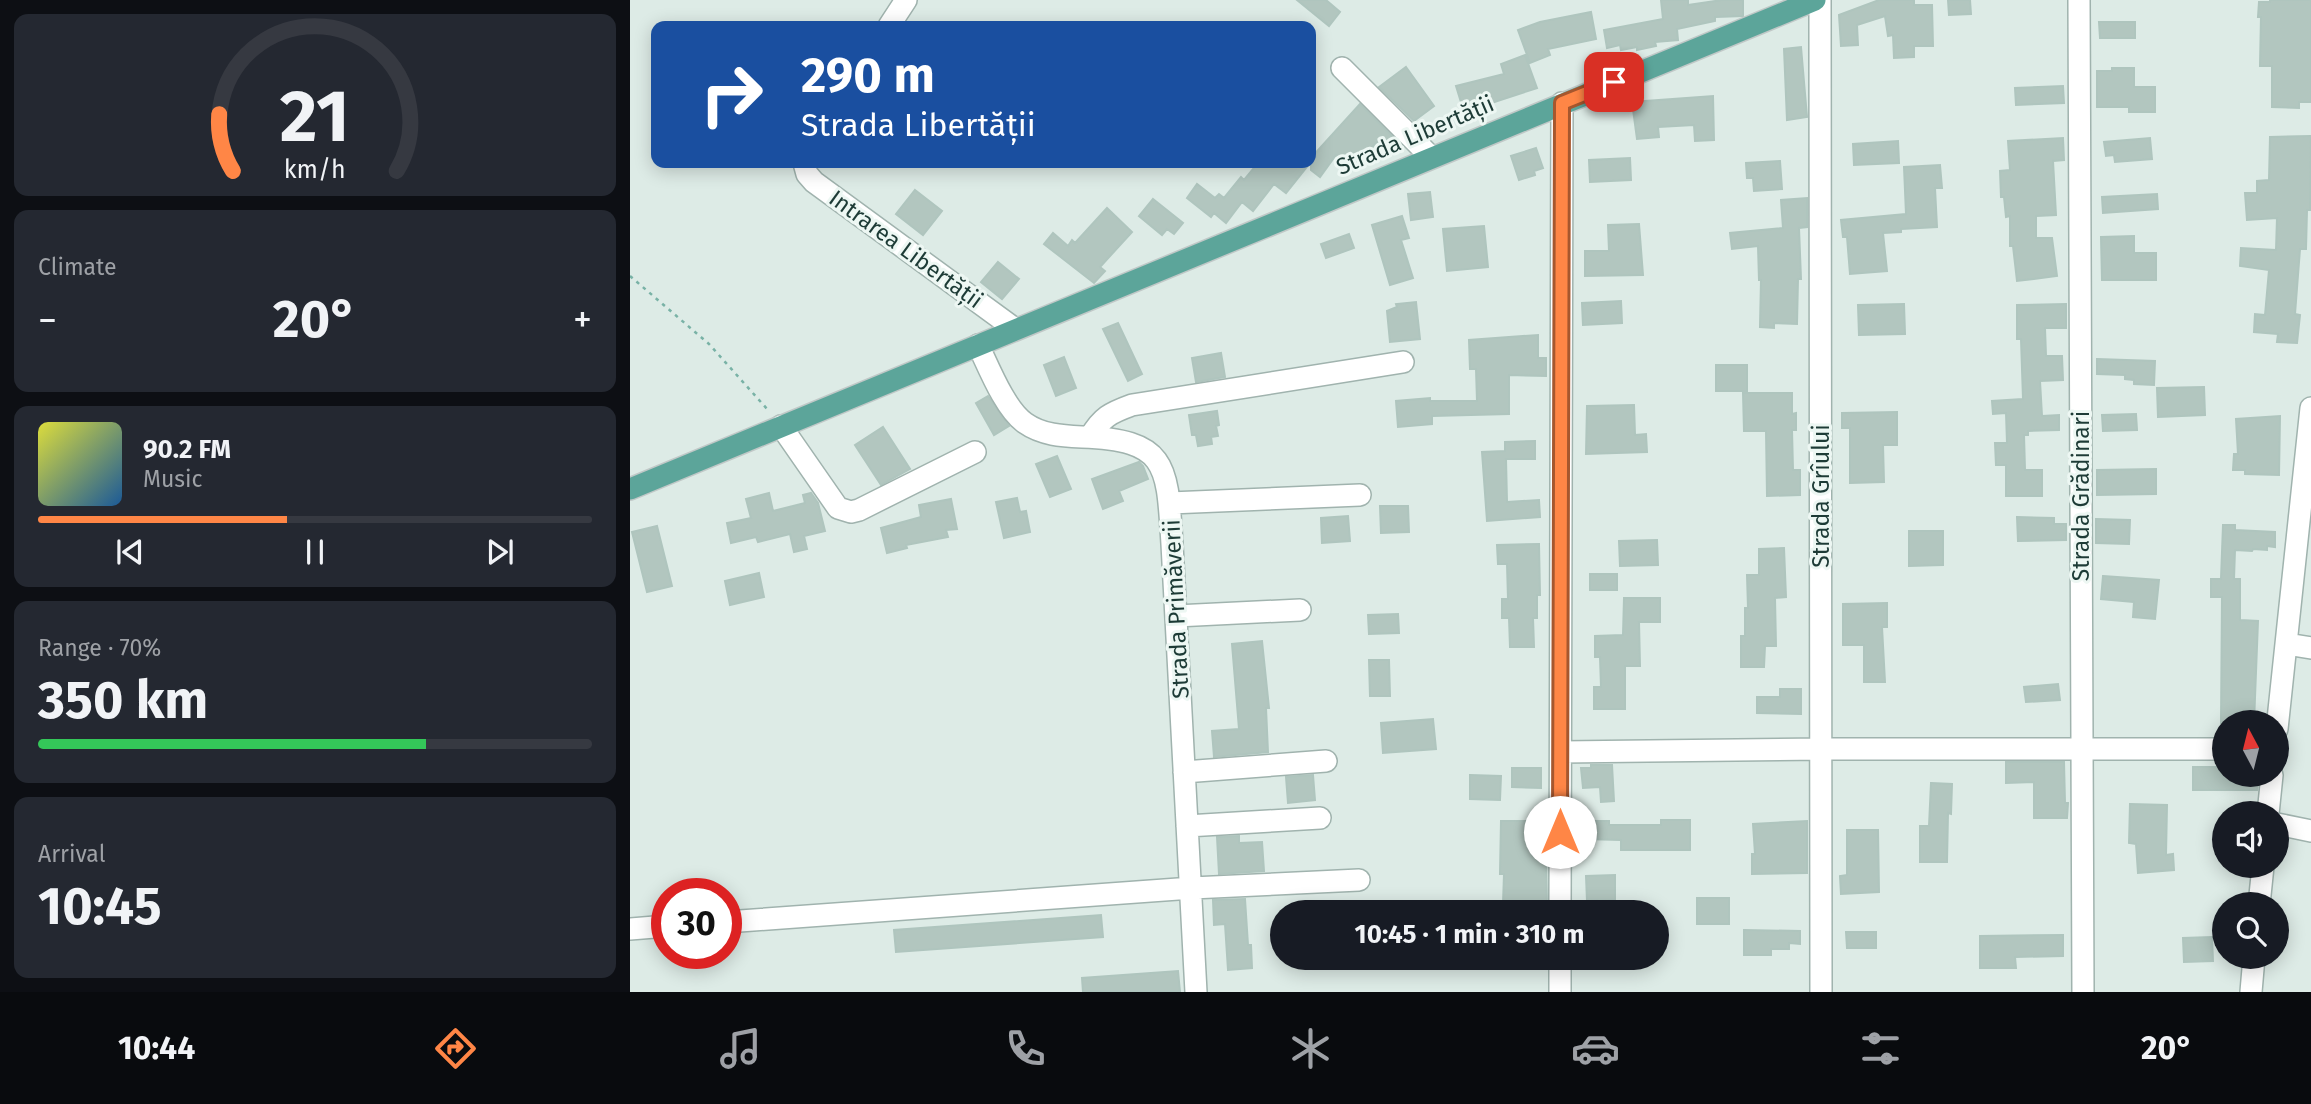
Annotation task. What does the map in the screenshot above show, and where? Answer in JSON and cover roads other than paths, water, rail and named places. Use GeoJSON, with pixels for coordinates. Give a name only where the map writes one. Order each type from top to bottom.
{"type":"FeatureCollection","features":[{"type":"Feature","properties":{"kind":"main road","name":"Strada Libertății"},"geometry":{"type":"LineString","coordinates":[[630,489],[1815,0]]}},
{"type":"Feature","properties":{"kind":"street"},"geometry":{"type":"LineString","coordinates":[[891,21],[906,0]]}},
{"type":"Feature","properties":{"kind":"street","name":"Strada Grîului"},"geometry":{"type":"LineString","coordinates":[[1821,0],[1821,992]]}},
{"type":"Feature","properties":{"kind":"street","name":"Strada Grădinari"},"geometry":{"type":"LineString","coordinates":[[2079,0],[2083,992]]}},
{"type":"Feature","properties":{"kind":"street"},"geometry":{"type":"LineString","coordinates":[[1342,68],[1431,157]]}},
{"type":"Feature","properties":{"kind":"street"},"geometry":{"type":"LineString","coordinates":[[1560,900],[1562,103]]}},
{"type":"Feature","properties":{"kind":"street","name":"Intrarea Libertății"},"geometry":{"type":"LineString","coordinates":[[805,168],[814,182],[1015,329]]}},
{"type":"Feature","properties":{"kind":"street","name":"Strada Primăverii"},"geometry":{"type":"LineString","coordinates":[[968,349],[1023,422],[1040,432],[1124,441],[1149,451],[1164,472],[1170,503],[1177,616],[1196,992]]}},
{"type":"Feature","properties":{"kind":"street"},"geometry":{"type":"LineString","coordinates":[[1090,437],[1100,421],[1113,412],[1132,405],[1403,362]]}},
{"type":"Feature","properties":{"kind":"street"},"geometry":{"type":"LineString","coordinates":[[2279,710],[2311,408]]}},
{"type":"Feature","properties":{"kind":"street"},"geometry":{"type":"LineString","coordinates":[[782,426],[838,508],[844,511],[859,510],[975,452]]}},
{"type":"Feature","properties":{"kind":"street"},"geometry":{"type":"LineString","coordinates":[[1170,503],[1360,495]]}},
{"type":"Feature","properties":{"kind":"street"},"geometry":{"type":"LineString","coordinates":[[1177,616],[1300,610]]}},
{"type":"Feature","properties":{"kind":"street"},"geometry":{"type":"LineString","coordinates":[[2287,644],[2311,648]]}},
{"type":"Feature","properties":{"kind":"street"},"geometry":{"type":"LineString","coordinates":[[1561,752],[2212,749]]}},
{"type":"Feature","properties":{"kind":"street"},"geometry":{"type":"LineString","coordinates":[[1184,772],[1326,761]]}},
{"type":"Feature","properties":{"kind":"street"},"geometry":{"type":"LineString","coordinates":[[1187,827],[1320,818]]}},
{"type":"Feature","properties":{"kind":"street"},"geometry":{"type":"LineString","coordinates":[[2289,826],[2311,831]]}},
{"type":"Feature","properties":{"kind":"street"},"geometry":{"type":"LineString","coordinates":[[742,921],[1192,888],[1359,880]]}},
{"type":"Feature","properties":{"kind":"street"},"geometry":{"type":"LineString","coordinates":[[630,929],[651,927]]}},
{"type":"Feature","properties":{"kind":"street"},"geometry":{"type":"LineString","coordinates":[[2251,992],[2253,969]]}},
{"type":"Feature","properties":{"kind":"street"},"geometry":{"type":"LineString","coordinates":[[1560,970],[1560,992]]}}]}
